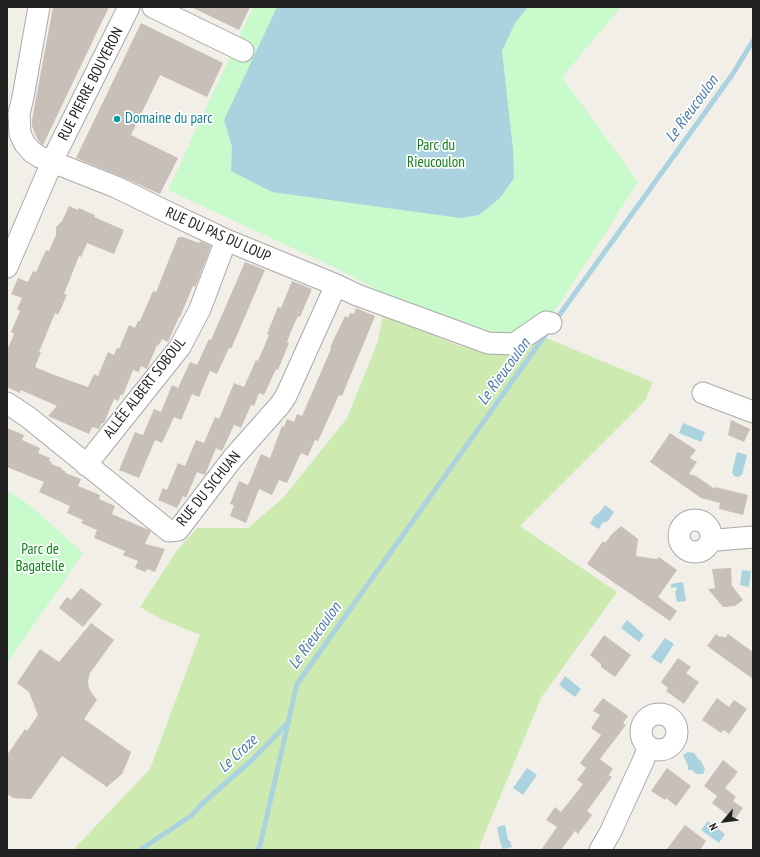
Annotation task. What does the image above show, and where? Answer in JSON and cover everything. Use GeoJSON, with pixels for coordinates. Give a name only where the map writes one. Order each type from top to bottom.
{"type":"FeatureCollection","features":[{"type":"Feature","properties":{"kind":"street","name":"RUE DU PAS DU LOUP"},"geometry":{"type":"LineString","coordinates":[[39,7],[19,114],[19,125],[20,134],[25,144],[32,152],[40,157],[116,187],[226,240],[336,285],[357,296],[488,343],[514,344],[548,323]]}},
{"type":"Feature","properties":{"kind":"street","name":"RUE PIERRE BOUYERON"},"geometry":{"type":"LineString","coordinates":[[7,267],[52,162],[130,7]]}},
{"type":"Feature","properties":{"kind":"street"},"geometry":{"type":"LineString","coordinates":[[153,7],[243,51]]}},
{"type":"Feature","properties":{"kind":"street","name":"ALLÉE ALBERT SOBOUL"},"geometry":{"type":"LineString","coordinates":[[86,465],[180,347],[200,309],[226,240]]}},
{"type":"Feature","properties":{"kind":"street","name":"RUE DU SICHUAN"},"geometry":{"type":"LineString","coordinates":[[7,404],[28,417],[169,531],[178,530],[233,458],[286,396],[336,285]]}},
{"type":"Feature","properties":{"kind":"street"},"geometry":{"type":"LineString","coordinates":[[704,393],[753,412]]}},
{"type":"Feature","properties":{"kind":"street"},"geometry":{"type":"LineString","coordinates":[[712,538],[717,540],[753,537]]}},
{"type":"Feature","properties":{"kind":"street"},"geometry":{"type":"LineString","coordinates":[[600,850],[613,826],[644,759],[648,747]]}},
{"type":"Feature","properties":{"kind":"green space","name":"Parc du Rieucoulon"},"geometry":{"type":"Polygon","coordinates":[[[253,7],[621,7],[562,77],[638,182],[539,335],[501,342],[385,295],[342,271],[168,190],[253,7]]]}},
{"type":"Feature","properties":{"kind":"green space"},"geometry":{"type":"Polygon","coordinates":[[[383,314],[462,347],[466,342],[539,335],[653,382],[645,401],[520,526],[617,592],[541,698],[478,850],[73,850],[150,769],[200,635],[161,619],[140,607],[178,549],[197,528],[248,528],[283,498],[347,418],[378,341],[383,314]]]}},
{"type":"Feature","properties":{"kind":"green space","name":"Parc de Bagatelle"},"geometry":{"type":"Polygon","coordinates":[[[7,490],[32,507],[83,553],[7,664],[7,490]]]}},
{"type":"Feature","properties":{"kind":"water"},"geometry":{"type":"Polygon","coordinates":[[[277,7],[528,7],[515,23],[502,51],[513,149],[514,178],[500,198],[479,215],[460,218],[272,192],[231,171],[232,147],[224,120],[277,7]]]}},
{"type":"Feature","properties":{"kind":"water"},"geometry":{"type":"Polygon","coordinates":[[[683,423],[705,432],[701,442],[679,433],[683,423]]]}},
{"type":"Feature","properties":{"kind":"water"},"geometry":{"type":"Polygon","coordinates":[[[737,452],[747,455],[742,475],[738,477],[734,476],[732,472],[737,452]]]}},
{"type":"Feature","properties":{"kind":"water"},"geometry":{"type":"Polygon","coordinates":[[[605,505],[614,512],[608,521],[602,523],[599,529],[590,524],[594,516],[599,513],[605,505]]]}},
{"type":"Feature","properties":{"kind":"water"},"geometry":{"type":"Polygon","coordinates":[[[742,570],[751,571],[749,587],[740,585],[742,570]]]}},
{"type":"Feature","properties":{"kind":"water"},"geometry":{"type":"Polygon","coordinates":[[[683,582],[686,601],[677,602],[675,592],[677,589],[676,587],[671,588],[671,584],[683,582]]]}},
{"type":"Feature","properties":{"kind":"water"},"geometry":{"type":"Polygon","coordinates":[[[627,620],[644,635],[639,642],[621,628],[627,620]]]}},
{"type":"Feature","properties":{"kind":"water"},"geometry":{"type":"Polygon","coordinates":[[[665,638],[674,644],[661,664],[651,657],[665,638]]]}},
{"type":"Feature","properties":{"kind":"water"},"geometry":{"type":"Polygon","coordinates":[[[565,676],[581,689],[575,697],[559,685],[565,676]]]}},
{"type":"Feature","properties":{"kind":"water"},"geometry":{"type":"Polygon","coordinates":[[[688,752],[694,753],[701,761],[705,769],[703,774],[696,774],[692,770],[688,770],[688,766],[683,755],[688,752]]]}},
{"type":"Feature","properties":{"kind":"water"},"geometry":{"type":"Polygon","coordinates":[[[527,768],[537,775],[523,795],[513,788],[527,768]]]}},
{"type":"Feature","properties":{"kind":"water"},"geometry":{"type":"Polygon","coordinates":[[[708,821],[725,834],[719,843],[701,830],[708,821]]]}},
{"type":"Feature","properties":{"kind":"water"},"geometry":{"type":"Polygon","coordinates":[[[505,825],[508,840],[510,841],[512,847],[503,849],[497,827],[505,825]]]}},
{"type":"Feature","properties":{"kind":"building"},"geometry":{"type":"Polygon","coordinates":[[[53,7],[109,7],[43,145],[40,143],[35,134],[32,126],[32,120],[53,7]]]}},
{"type":"Feature","properties":{"kind":"building"},"geometry":{"type":"Polygon","coordinates":[[[191,7],[250,7],[239,30],[191,7]]]}},
{"type":"Feature","properties":{"kind":"building","name":"Domaine du parc"},"geometry":{"type":"Polygon","coordinates":[[[141,23],[223,63],[207,97],[160,75],[131,135],[178,158],[160,194],[76,158],[141,23]]]}},
{"type":"Feature","properties":{"kind":"building"},"geometry":{"type":"Polygon","coordinates":[[[69,206],[78,210],[79,208],[95,215],[94,217],[124,230],[114,254],[87,243],[81,257],[79,256],[64,294],[67,295],[58,315],[55,313],[39,352],[41,352],[35,367],[88,387],[94,374],[98,376],[108,352],[114,355],[117,348],[119,349],[129,325],[135,328],[138,321],[140,321],[153,291],[156,292],[178,237],[183,237],[199,243],[200,241],[211,246],[197,283],[195,287],[193,286],[168,342],[162,339],[158,346],[157,345],[147,369],[141,366],[139,372],[133,370],[123,395],[121,394],[118,401],[114,399],[104,423],[102,423],[99,429],[92,427],[89,434],[48,416],[57,406],[21,390],[20,393],[7,387],[7,350],[14,334],[11,332],[20,311],[17,309],[22,298],[11,294],[18,278],[28,282],[33,271],[36,272],[46,250],[49,251],[56,235],[56,227],[62,221],[69,206]]]}},
{"type":"Feature","properties":{"kind":"building"},"geometry":{"type":"Polygon","coordinates":[[[245,262],[265,270],[231,349],[229,348],[217,374],[210,371],[199,397],[192,394],[181,420],[174,417],[162,443],[155,440],[139,478],[119,470],[135,432],[143,435],[154,409],[161,412],[172,385],[178,388],[190,362],[197,365],[209,339],[211,340],[245,262]]]}},
{"type":"Feature","properties":{"kind":"building"},"geometry":{"type":"Polygon","coordinates":[[[292,281],[312,289],[300,317],[298,316],[292,329],[287,342],[289,343],[278,370],[276,369],[264,395],[259,393],[254,406],[251,405],[241,428],[234,425],[222,451],[216,448],[205,475],[197,472],[186,498],[183,496],[177,508],[158,500],[163,488],[167,490],[178,463],[185,466],[196,440],[204,443],[215,417],[219,419],[234,383],[244,387],[256,360],[258,361],[269,335],[267,334],[278,307],[281,308],[292,281]]]}},
{"type":"Feature","properties":{"kind":"building"},"geometry":{"type":"Polygon","coordinates":[[[356,308],[375,316],[342,396],[339,395],[318,441],[315,440],[308,456],[301,453],[287,483],[279,480],[272,495],[259,489],[246,523],[230,516],[234,505],[230,504],[239,481],[248,485],[261,454],[270,458],[282,426],[284,427],[287,419],[294,422],[297,414],[302,416],[345,316],[348,318],[350,313],[354,314],[356,308]]]}},
{"type":"Feature","properties":{"kind":"building"},"geometry":{"type":"Polygon","coordinates":[[[731,420],[750,429],[744,442],[728,435],[731,420]]]}},
{"type":"Feature","properties":{"kind":"building"},"geometry":{"type":"Polygon","coordinates":[[[7,428],[24,435],[22,440],[40,448],[38,453],[50,458],[49,461],[52,462],[51,464],[62,468],[61,469],[66,472],[65,473],[81,479],[78,486],[100,495],[99,499],[115,506],[112,514],[151,531],[145,544],[165,549],[155,572],[147,569],[146,572],[135,568],[138,561],[123,555],[125,551],[94,538],[97,530],[81,523],[83,520],[67,513],[70,506],[39,492],[44,482],[7,467],[7,428]]]}},
{"type":"Feature","properties":{"kind":"building"},"geometry":{"type":"Polygon","coordinates":[[[670,433],[696,450],[690,458],[697,462],[689,474],[696,476],[715,489],[715,487],[748,495],[743,515],[719,509],[720,503],[701,498],[650,462],[670,433]]]}},
{"type":"Feature","properties":{"kind":"building"},"geometry":{"type":"Polygon","coordinates":[[[621,526],[638,539],[636,556],[657,559],[659,557],[677,570],[658,597],[677,611],[670,621],[587,564],[603,541],[605,543],[621,526]]]}},
{"type":"Feature","properties":{"kind":"building"},"geometry":{"type":"Polygon","coordinates":[[[731,568],[732,586],[743,600],[735,606],[723,607],[708,589],[715,588],[712,569],[731,568]]]}},
{"type":"Feature","properties":{"kind":"building"},"geometry":{"type":"Polygon","coordinates":[[[81,588],[102,604],[83,627],[59,608],[67,597],[71,600],[81,588]]]}},
{"type":"Feature","properties":{"kind":"building"},"geometry":{"type":"Polygon","coordinates":[[[91,623],[114,640],[90,673],[88,681],[89,688],[97,700],[84,719],[131,752],[122,774],[107,787],[62,756],[31,799],[13,798],[7,794],[7,755],[25,729],[27,731],[38,715],[29,692],[17,683],[40,649],[59,662],[91,623]]]}},
{"type":"Feature","properties":{"kind":"building"},"geometry":{"type":"Polygon","coordinates":[[[716,634],[725,638],[728,634],[753,652],[753,679],[707,646],[716,634]]]}},
{"type":"Feature","properties":{"kind":"building"},"geometry":{"type":"Polygon","coordinates":[[[604,635],[631,655],[615,677],[601,667],[601,664],[590,655],[604,635]]]}},
{"type":"Feature","properties":{"kind":"building"},"geometry":{"type":"Polygon","coordinates":[[[678,658],[691,667],[686,673],[699,682],[684,704],[666,691],[668,688],[661,682],[678,658]]]}},
{"type":"Feature","properties":{"kind":"building"},"geometry":{"type":"Polygon","coordinates":[[[603,698],[628,716],[623,723],[626,725],[600,759],[613,769],[609,775],[612,777],[587,811],[592,815],[578,834],[575,831],[561,850],[541,850],[557,827],[546,820],[555,807],[561,812],[583,784],[577,780],[586,768],[580,763],[601,735],[591,728],[600,715],[593,711],[603,698]]]}},
{"type":"Feature","properties":{"kind":"building"},"geometry":{"type":"Polygon","coordinates":[[[717,698],[729,707],[734,700],[747,709],[729,734],[724,730],[721,733],[702,720],[717,698]]]}},
{"type":"Feature","properties":{"kind":"building"},"geometry":{"type":"Polygon","coordinates":[[[723,760],[738,772],[725,788],[736,797],[733,801],[743,808],[734,820],[712,803],[717,796],[704,786],[723,760]]]}},
{"type":"Feature","properties":{"kind":"building"},"geometry":{"type":"Polygon","coordinates":[[[667,768],[691,786],[676,806],[666,798],[665,800],[651,791],[667,768]]]}},
{"type":"Feature","properties":{"kind":"building"},"geometry":{"type":"Polygon","coordinates":[[[685,825],[706,841],[700,850],[666,850],[685,825]]]}},
{"type":"Feature","properties":{"kind":"waterway","name":"Le Rieucoulon"},"geometry":{"type":"LineString","coordinates":[[555,321],[732,75],[753,41]]}},
{"type":"Feature","properties":{"kind":"waterway","name":"Le Rieucoulon"},"geometry":{"type":"LineString","coordinates":[[257,850],[260,846],[297,684],[548,331]]}},
{"type":"Feature","properties":{"kind":"waterway","name":"Le Croze"},"geometry":{"type":"LineString","coordinates":[[140,850],[191,816],[204,802],[253,759],[287,724]]}},
{"type":"Feature","properties":{"kind":"place","name":"Domaine du parc"},"geometry":{"type":"Point","coordinates":[117,119]}}]}
